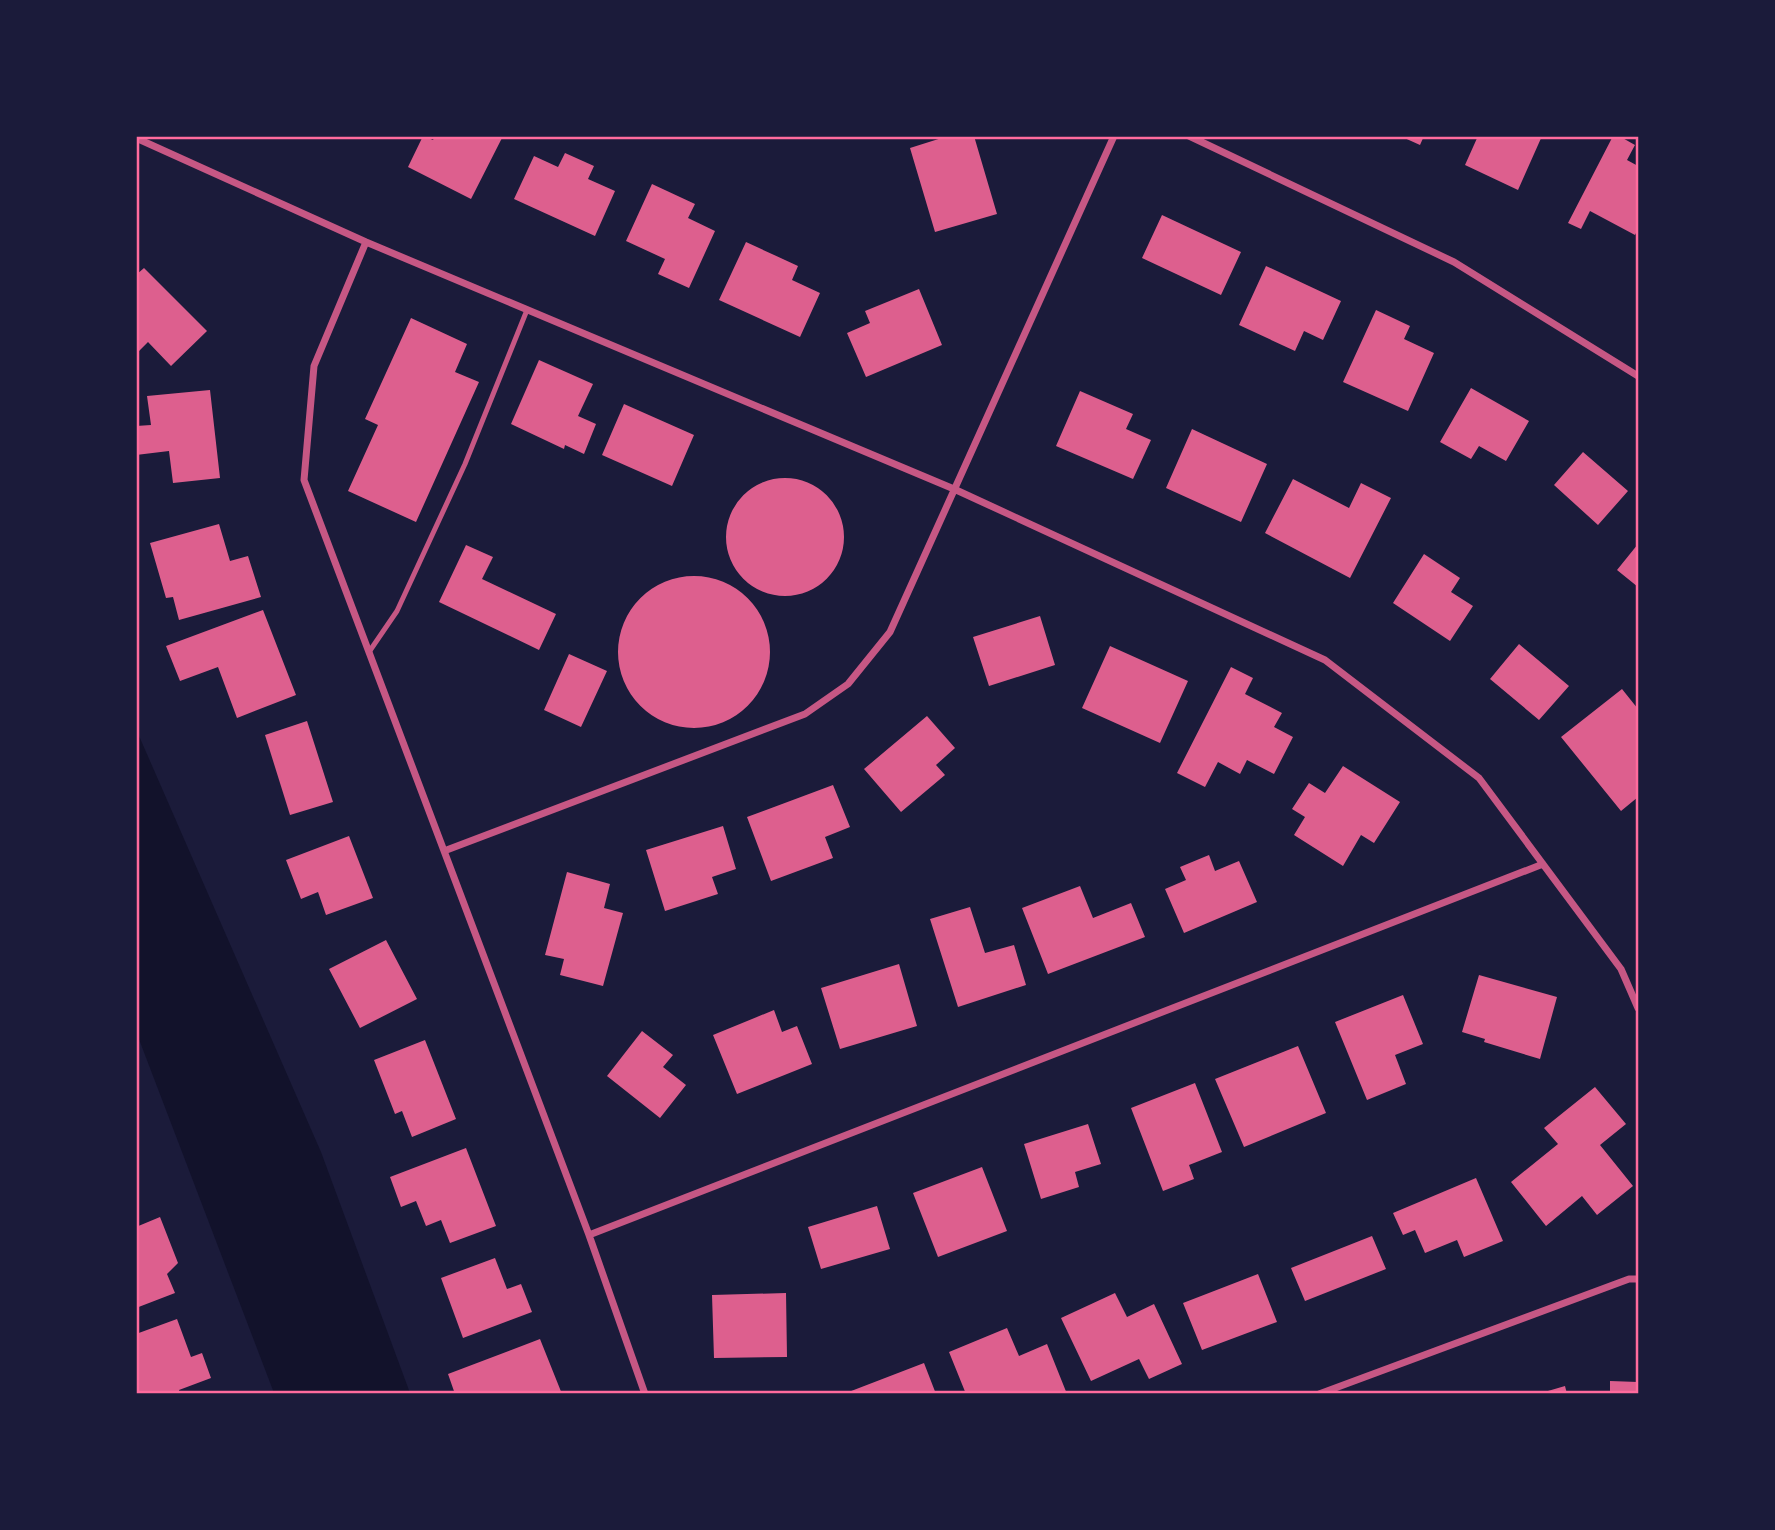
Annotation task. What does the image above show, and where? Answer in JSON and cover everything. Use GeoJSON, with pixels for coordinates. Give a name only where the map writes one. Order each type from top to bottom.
{"type":"FeatureCollection","features":[{"type":"Feature","properties":{"kind":"street"},"geometry":{"type":"LineString","coordinates":[[444,851],[805,714],[848,684],[890,632],[1114,136]]}},
{"type":"Feature","properties":{"kind":"street"},"geometry":{"type":"LineString","coordinates":[[1189,136],[1454,262],[1639,376]]}},
{"type":"Feature","properties":{"kind":"street"},"geometry":{"type":"LineString","coordinates":[[136,138],[366,242],[954,489],[1325,660],[1479,778],[1621,970],[1639,1008]]}},
{"type":"Feature","properties":{"kind":"street"},"geometry":{"type":"LineString","coordinates":[[366,242],[314,366],[304,480],[589,1235],[645,1394]]}},
{"type":"Feature","properties":{"kind":"street"},"geometry":{"type":"LineString","coordinates":[[589,1235],[1543,864]]}},
{"type":"Feature","properties":{"kind":"street"},"geometry":{"type":"LineString","coordinates":[[1319,1394],[1629,1279],[1639,1279]]}},
{"type":"Feature","properties":{"kind":"lane"},"geometry":{"type":"LineString","coordinates":[[369,652],[397,611],[465,464],[527,310]]}},
{"type":"Feature","properties":{"kind":"shaded area"},"geometry":{"type":"Polygon","coordinates":[[[136,729],[321,1152],[410,1393],[274,1393],[137,1034],[136,729]]]}},
{"type":"Feature","properties":{"kind":"building"},"geometry":{"type":"Polygon","coordinates":[[[423,136],[433,140],[435,136],[503,136],[471,199],[408,167],[423,136]]]}},
{"type":"Feature","properties":{"kind":"building"},"geometry":{"type":"Polygon","coordinates":[[[948,136],[974,136],[997,214],[935,232],[910,148],[948,136]]]}},
{"type":"Feature","properties":{"kind":"building"},"geometry":{"type":"Polygon","coordinates":[[[1400,136],[1424,136],[1420,145],[1400,136]]]}},
{"type":"Feature","properties":{"kind":"building"},"geometry":{"type":"Polygon","coordinates":[[[1478,136],[1542,136],[1518,190],[1465,165],[1478,136]]]}},
{"type":"Feature","properties":{"kind":"building"},"geometry":{"type":"Polygon","coordinates":[[[1613,136],[1619,136],[1635,145],[1627,160],[1638,166],[1638,229],[1635,235],[1590,211],[1581,229],[1568,223],[1613,136]]]}},
{"type":"Feature","properties":{"kind":"building"},"geometry":{"type":"Polygon","coordinates":[[[565,153],[594,166],[588,179],[615,191],[595,236],[514,199],[534,156],[558,167],[565,153]]]}},
{"type":"Feature","properties":{"kind":"building"},"geometry":{"type":"Polygon","coordinates":[[[652,184],[695,204],[688,218],[715,231],[689,288],[658,274],[665,259],[626,241],[652,184]]]}},
{"type":"Feature","properties":{"kind":"building"},"geometry":{"type":"Polygon","coordinates":[[[1162,215],[1241,252],[1221,295],[1142,258],[1162,215]]]}},
{"type":"Feature","properties":{"kind":"building"},"geometry":{"type":"Polygon","coordinates":[[[746,242],[798,266],[792,280],[820,293],[800,337],[719,300],[746,242]]]}},
{"type":"Feature","properties":{"kind":"building"},"geometry":{"type":"Polygon","coordinates":[[[1266,266],[1341,301],[1323,340],[1304,331],[1295,351],[1239,325],[1266,266]]]}},
{"type":"Feature","properties":{"kind":"building"},"geometry":{"type":"Polygon","coordinates":[[[144,268],[207,331],[171,366],[148,342],[136,354],[136,275],[144,268]]]}},
{"type":"Feature","properties":{"kind":"building"},"geometry":{"type":"Polygon","coordinates":[[[919,289],[942,345],[866,377],[847,333],[870,323],[865,311],[919,289]]]}},
{"type":"Feature","properties":{"kind":"building"},"geometry":{"type":"Polygon","coordinates":[[[1376,310],[1410,326],[1404,339],[1434,353],[1408,411],[1343,382],[1376,310]]]}},
{"type":"Feature","properties":{"kind":"building"},"geometry":{"type":"Polygon","coordinates":[[[411,318],[467,344],[455,372],[479,382],[416,522],[348,491],[378,425],[365,419],[411,318]]]}},
{"type":"Feature","properties":{"kind":"building"},"geometry":{"type":"Polygon","coordinates":[[[539,360],[593,384],[578,416],[596,424],[584,454],[565,445],[564,449],[511,424],[539,360]]]}},
{"type":"Feature","properties":{"kind":"building"},"geometry":{"type":"Polygon","coordinates":[[[1471,388],[1529,421],[1506,461],[1479,446],[1471,459],[1440,442],[1471,388]]]}},
{"type":"Feature","properties":{"kind":"building"},"geometry":{"type":"Polygon","coordinates":[[[210,390],[220,478],[173,483],[169,451],[136,455],[136,426],[151,425],[147,396],[210,390]]]}},
{"type":"Feature","properties":{"kind":"building"},"geometry":{"type":"Polygon","coordinates":[[[1080,391],[1133,414],[1126,429],[1151,440],[1133,479],[1056,446],[1080,391]]]}},
{"type":"Feature","properties":{"kind":"building"},"geometry":{"type":"Polygon","coordinates":[[[624,404],[694,435],[672,486],[602,455],[624,404]]]}},
{"type":"Feature","properties":{"kind":"building"},"geometry":{"type":"Polygon","coordinates":[[[1192,429],[1267,464],[1241,522],[1166,488],[1192,429]]]}},
{"type":"Feature","properties":{"kind":"building"},"geometry":{"type":"Polygon","coordinates":[[[1583,452],[1628,491],[1598,525],[1554,485],[1583,452]]]}},
{"type":"Feature","properties":{"kind":"building"},"geometry":{"type":"Polygon","coordinates":[[[785,478],[808,483],[827,495],[839,514],[844,537],[839,560],[827,579],[808,591],[785,596],[762,591],[743,579],[731,560],[726,537],[731,514],[743,495],[762,483],[785,478]]]}},
{"type":"Feature","properties":{"kind":"building"},"geometry":{"type":"Polygon","coordinates":[[[1293,479],[1349,508],[1361,483],[1391,498],[1350,578],[1265,533],[1293,479]]]}},
{"type":"Feature","properties":{"kind":"building"},"geometry":{"type":"Polygon","coordinates":[[[219,524],[230,561],[248,556],[261,597],[179,620],[173,597],[166,598],[150,543],[219,524]]]}},
{"type":"Feature","properties":{"kind":"building"},"geometry":{"type":"Polygon","coordinates":[[[1638,544],[1638,587],[1617,570],[1638,544]]]}},
{"type":"Feature","properties":{"kind":"building"},"geometry":{"type":"Polygon","coordinates":[[[466,545],[493,557],[482,579],[556,614],[539,650],[439,602],[466,545]]]}},
{"type":"Feature","properties":{"kind":"building"},"geometry":{"type":"Polygon","coordinates":[[[1424,554],[1460,578],[1451,592],[1473,606],[1450,641],[1393,603],[1424,554]]]}},
{"type":"Feature","properties":{"kind":"building"},"geometry":{"type":"Polygon","coordinates":[[[694,576],[723,582],[748,598],[764,623],[770,652],[764,681],[748,706],[723,722],[694,728],[665,722],[640,706],[624,681],[618,652],[624,623],[640,598],[665,582],[694,576]]]}},
{"type":"Feature","properties":{"kind":"building"},"geometry":{"type":"Polygon","coordinates":[[[263,610],[296,695],[237,718],[218,667],[180,681],[166,646],[263,610]]]}},
{"type":"Feature","properties":{"kind":"building"},"geometry":{"type":"Polygon","coordinates":[[[1040,616],[1055,665],[989,686],[973,637],[1040,616]]]}},
{"type":"Feature","properties":{"kind":"building"},"geometry":{"type":"Polygon","coordinates":[[[1519,644],[1569,686],[1539,720],[1490,679],[1519,644]]]}},
{"type":"Feature","properties":{"kind":"building"},"geometry":{"type":"Polygon","coordinates":[[[1110,646],[1188,681],[1160,743],[1082,708],[1110,646]]]}},
{"type":"Feature","properties":{"kind":"building"},"geometry":{"type":"Polygon","coordinates":[[[569,654],[607,671],[581,727],[544,710],[569,654]]]}},
{"type":"Feature","properties":{"kind":"building"},"geometry":{"type":"Polygon","coordinates":[[[1231,667],[1253,678],[1245,694],[1282,713],[1274,727],[1293,737],[1274,774],[1247,760],[1240,774],[1218,762],[1205,787],[1177,773],[1231,667]]]}},
{"type":"Feature","properties":{"kind":"building"},"geometry":{"type":"Polygon","coordinates":[[[1622,689],[1638,709],[1638,797],[1621,811],[1561,737],[1622,689]]]}},
{"type":"Feature","properties":{"kind":"building"},"geometry":{"type":"Polygon","coordinates":[[[927,716],[955,748],[936,765],[945,775],[901,812],[864,769],[927,716]]]}},
{"type":"Feature","properties":{"kind":"building"},"geometry":{"type":"Polygon","coordinates":[[[307,721],[333,802],[290,815],[265,735],[307,721]]]}},
{"type":"Feature","properties":{"kind":"building"},"geometry":{"type":"Polygon","coordinates":[[[1343,766],[1400,802],[1374,843],[1361,835],[1343,866],[1294,835],[1305,817],[1292,809],[1309,783],[1325,793],[1343,766]]]}},
{"type":"Feature","properties":{"kind":"building"},"geometry":{"type":"Polygon","coordinates":[[[833,785],[850,827],[825,837],[833,858],[771,881],[747,817],[833,785]]]}},
{"type":"Feature","properties":{"kind":"building"},"geometry":{"type":"Polygon","coordinates":[[[723,826],[736,869],[712,877],[718,894],[665,911],[646,850],[723,826]]]}},
{"type":"Feature","properties":{"kind":"building"},"geometry":{"type":"Polygon","coordinates":[[[349,836],[373,898],[326,915],[318,892],[301,899],[286,860],[349,836]]]}},
{"type":"Feature","properties":{"kind":"building"},"geometry":{"type":"Polygon","coordinates":[[[1209,855],[1215,871],[1239,861],[1257,902],[1184,933],[1165,889],[1186,880],[1180,867],[1209,855]]]}},
{"type":"Feature","properties":{"kind":"building"},"geometry":{"type":"Polygon","coordinates":[[[567,872],[610,884],[604,908],[623,913],[603,986],[560,975],[564,959],[545,955],[567,872]]]}},
{"type":"Feature","properties":{"kind":"building"},"geometry":{"type":"Polygon","coordinates":[[[1080,886],[1093,918],[1131,903],[1145,937],[1048,974],[1022,908],[1080,886]]]}},
{"type":"Feature","properties":{"kind":"building"},"geometry":{"type":"Polygon","coordinates":[[[970,907],[985,953],[1014,945],[1026,985],[958,1007],[930,919],[970,907]]]}},
{"type":"Feature","properties":{"kind":"building"},"geometry":{"type":"Polygon","coordinates":[[[386,940],[417,999],[360,1028],[329,969],[386,940]]]}},
{"type":"Feature","properties":{"kind":"building"},"geometry":{"type":"Polygon","coordinates":[[[899,964],[917,1026],[840,1049],[821,988],[899,964]]]}},
{"type":"Feature","properties":{"kind":"building"},"geometry":{"type":"Polygon","coordinates":[[[1479,975],[1557,997],[1540,1059],[1484,1042],[1485,1039],[1462,1032],[1479,975]]]}},
{"type":"Feature","properties":{"kind":"building"},"geometry":{"type":"Polygon","coordinates":[[[1403,995],[1423,1044],[1395,1055],[1406,1084],[1367,1100],[1335,1022],[1403,995]]]}},
{"type":"Feature","properties":{"kind":"building"},"geometry":{"type":"Polygon","coordinates":[[[774,1010],[782,1032],[797,1026],[812,1064],[737,1094],[713,1035],[774,1010]]]}},
{"type":"Feature","properties":{"kind":"building"},"geometry":{"type":"Polygon","coordinates":[[[642,1031],[673,1055],[663,1067],[686,1085],[660,1118],[607,1076],[642,1031]]]}},
{"type":"Feature","properties":{"kind":"building"},"geometry":{"type":"Polygon","coordinates":[[[425,1040],[456,1119],[412,1137],[402,1111],[395,1114],[374,1060],[425,1040]]]}},
{"type":"Feature","properties":{"kind":"building"},"geometry":{"type":"Polygon","coordinates":[[[1298,1046],[1326,1113],[1244,1147],[1215,1079],[1298,1046]]]}},
{"type":"Feature","properties":{"kind":"building"},"geometry":{"type":"Polygon","coordinates":[[[1195,1083],[1222,1152],[1189,1165],[1194,1179],[1163,1191],[1131,1108],[1195,1083]]]}},
{"type":"Feature","properties":{"kind":"building"},"geometry":{"type":"Polygon","coordinates":[[[1595,1087],[1626,1124],[1600,1145],[1633,1186],[1597,1215],[1582,1196],[1546,1226],[1511,1182],[1558,1144],[1544,1128],[1595,1087]]]}},
{"type":"Feature","properties":{"kind":"building"},"geometry":{"type":"Polygon","coordinates":[[[1088,1124],[1101,1164],[1075,1172],[1079,1187],[1041,1199],[1024,1144],[1088,1124]]]}},
{"type":"Feature","properties":{"kind":"building"},"geometry":{"type":"Polygon","coordinates":[[[466,1148],[496,1226],[450,1243],[441,1220],[426,1226],[416,1201],[401,1207],[390,1177],[466,1148]]]}},
{"type":"Feature","properties":{"kind":"building"},"geometry":{"type":"Polygon","coordinates":[[[982,1167],[1007,1231],[938,1257],[913,1193],[982,1167]]]}},
{"type":"Feature","properties":{"kind":"building"},"geometry":{"type":"Polygon","coordinates":[[[1476,1178],[1503,1241],[1464,1257],[1457,1240],[1425,1253],[1415,1230],[1403,1235],[1393,1213],[1476,1178]]]}},
{"type":"Feature","properties":{"kind":"building"},"geometry":{"type":"Polygon","coordinates":[[[877,1206],[890,1249],[821,1269],[808,1227],[877,1206]]]}},
{"type":"Feature","properties":{"kind":"building"},"geometry":{"type":"Polygon","coordinates":[[[160,1217],[178,1263],[167,1274],[175,1293],[136,1308],[136,1227],[160,1217]]]}},
{"type":"Feature","properties":{"kind":"building"},"geometry":{"type":"Polygon","coordinates":[[[1372,1236],[1386,1269],[1305,1301],[1291,1268],[1372,1236]]]}},
{"type":"Feature","properties":{"kind":"building"},"geometry":{"type":"Polygon","coordinates":[[[495,1258],[507,1289],[521,1284],[532,1312],[463,1338],[441,1278],[495,1258]]]}},
{"type":"Feature","properties":{"kind":"building"},"geometry":{"type":"Polygon","coordinates":[[[1258,1274],[1277,1322],[1202,1350],[1183,1303],[1258,1274]]]}},
{"type":"Feature","properties":{"kind":"building"},"geometry":{"type":"Polygon","coordinates":[[[786,1293],[787,1357],[714,1358],[712,1295],[786,1293]]]}},
{"type":"Feature","properties":{"kind":"building"},"geometry":{"type":"Polygon","coordinates":[[[1115,1293],[1127,1317],[1154,1304],[1182,1364],[1149,1379],[1139,1359],[1091,1381],[1061,1318],[1115,1293]]]}},
{"type":"Feature","properties":{"kind":"building"},"geometry":{"type":"Polygon","coordinates":[[[177,1319],[191,1357],[202,1353],[211,1378],[179,1390],[180,1394],[136,1394],[136,1334],[177,1319]]]}},
{"type":"Feature","properties":{"kind":"building"},"geometry":{"type":"Polygon","coordinates":[[[1007,1328],[1019,1356],[1047,1344],[1067,1394],[966,1394],[949,1352],[1007,1328]]]}},
{"type":"Feature","properties":{"kind":"building"},"geometry":{"type":"Polygon","coordinates":[[[540,1339],[562,1394],[455,1394],[448,1374],[540,1339]]]}},
{"type":"Feature","properties":{"kind":"building"},"geometry":{"type":"Polygon","coordinates":[[[924,1363],[936,1394],[846,1394],[846,1393],[924,1363]]]}},
{"type":"Feature","properties":{"kind":"building"},"geometry":{"type":"Polygon","coordinates":[[[1610,1381],[1638,1382],[1638,1394],[1610,1394],[1610,1381]]]}},
{"type":"Feature","properties":{"kind":"building"},"geometry":{"type":"Polygon","coordinates":[[[1565,1386],[1567,1394],[1541,1393],[1565,1386]]]}}]}
